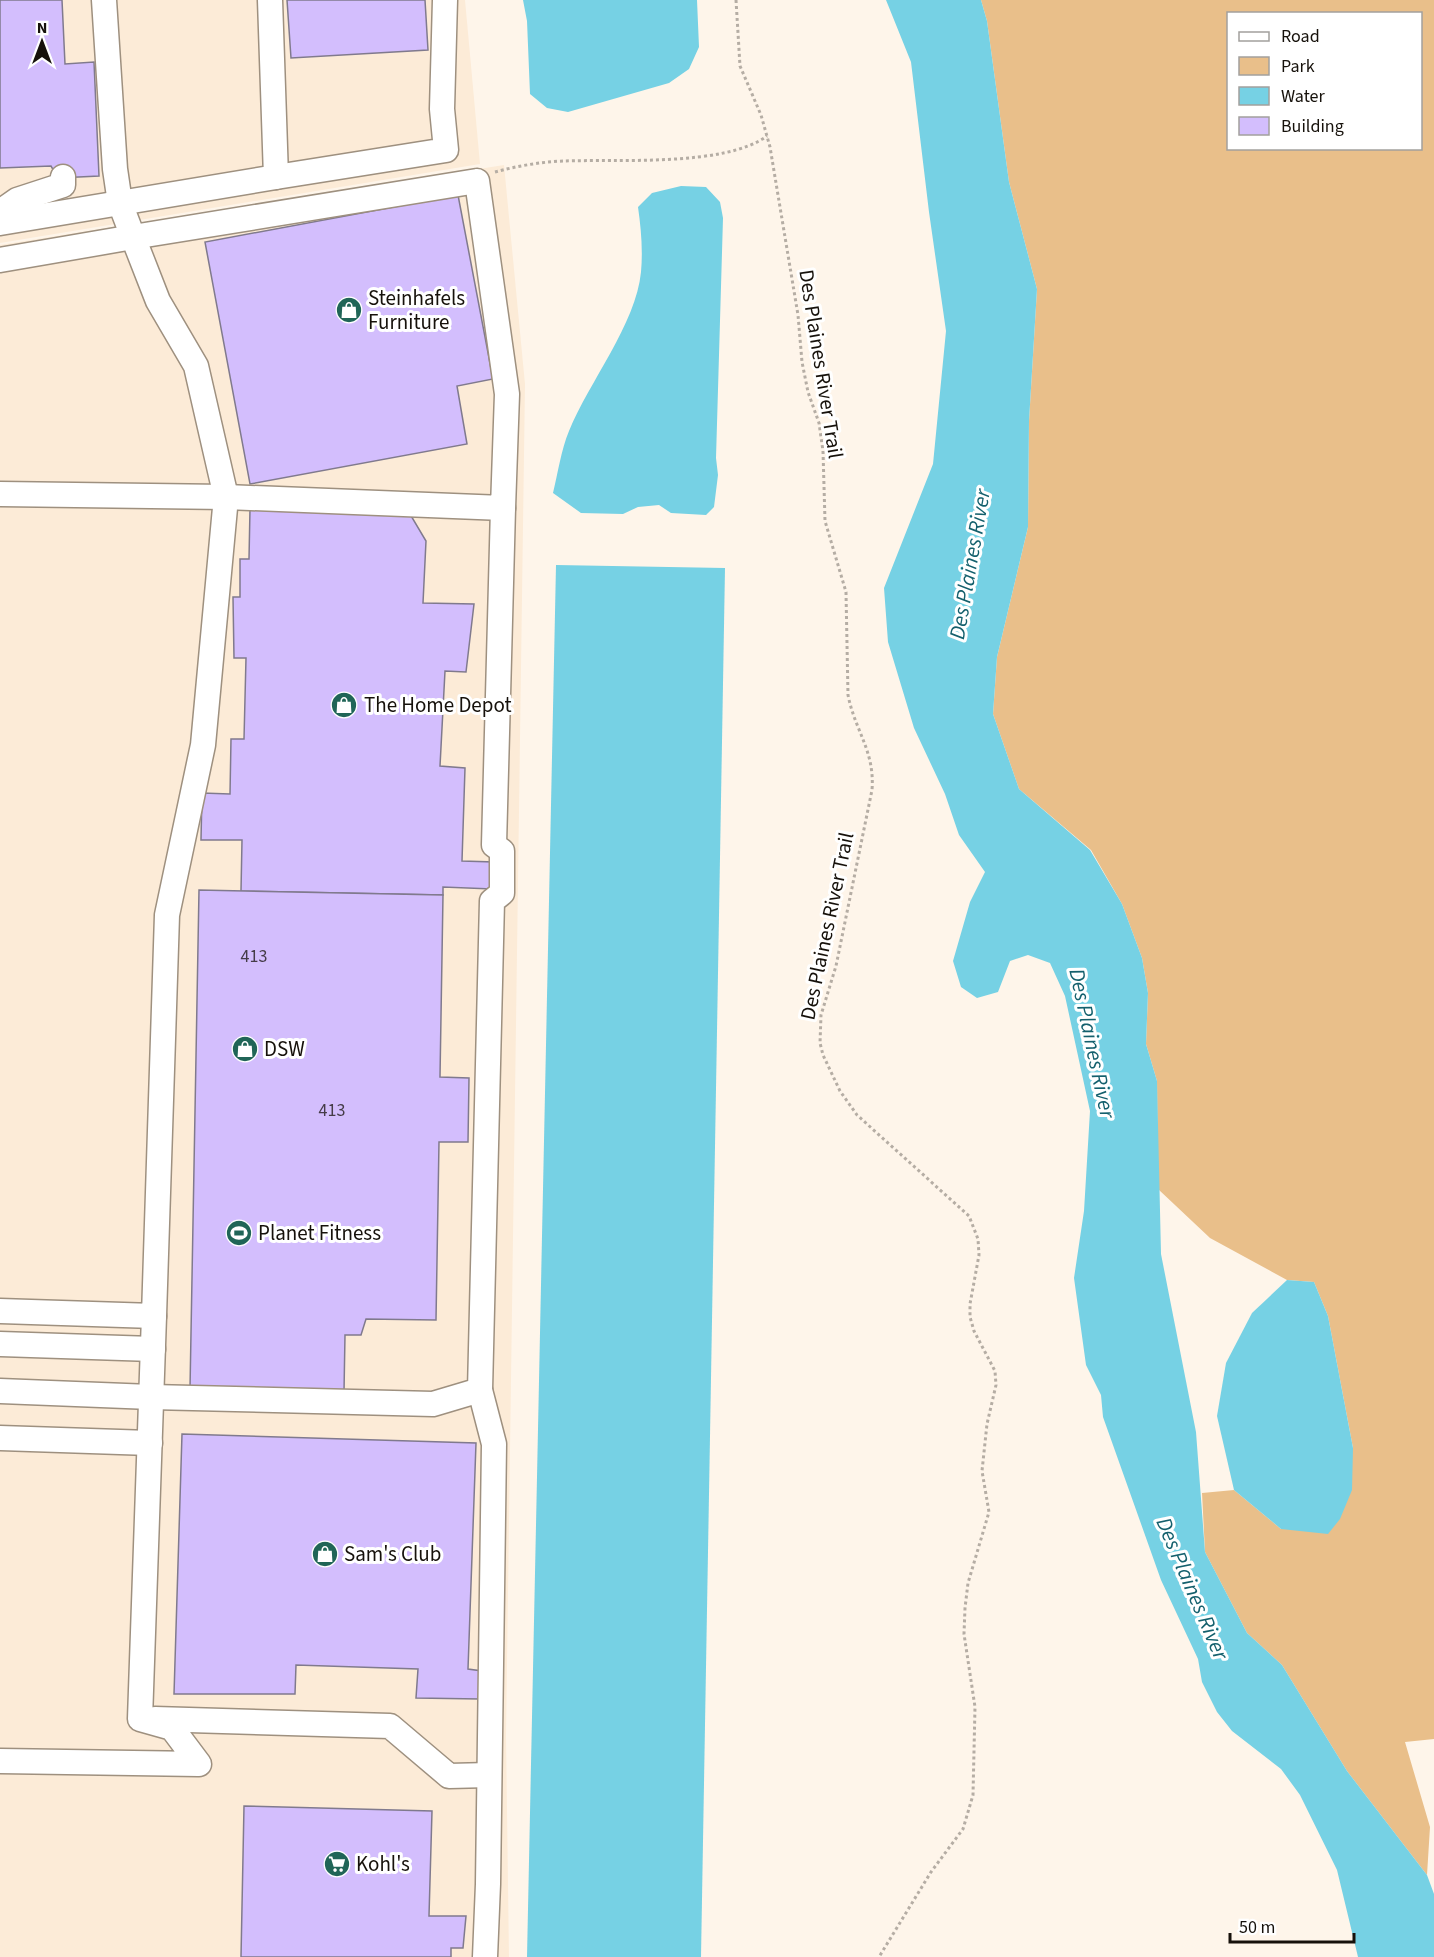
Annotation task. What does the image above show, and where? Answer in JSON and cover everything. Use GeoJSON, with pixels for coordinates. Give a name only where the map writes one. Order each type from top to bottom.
{"type":"FeatureCollection","features":[{"type":"Feature","properties":{"kind":"lane"},"geometry":{"type":"LineString","coordinates":[[105,0],[114,158],[120,203],[158,301],[196,366],[226,497],[203,745],[167,915],[140,1719]]}},
{"type":"Feature","properties":{"kind":"lane"},"geometry":{"type":"LineString","coordinates":[[270,0],[276,177]]}},
{"type":"Feature","properties":{"kind":"lane"},"geometry":{"type":"LineString","coordinates":[[438,0],[444,50]]}},
{"type":"Feature","properties":{"kind":"lane"},"geometry":{"type":"LineString","coordinates":[[0,223],[446,150],[442,109],[445,0]]}},
{"type":"Feature","properties":{"kind":"lane"},"geometry":{"type":"LineString","coordinates":[[0,212],[17,200],[63,185],[63,177]]}},
{"type":"Feature","properties":{"kind":"lane"},"geometry":{"type":"LineString","coordinates":[[0,260],[477,181],[507,394],[494,845],[502,851],[502,893],[492,901],[480,1390],[494,1444],[485,1957]]}},
{"type":"Feature","properties":{"kind":"lane"},"geometry":{"type":"LineString","coordinates":[[0,494],[226,497],[502,508]]}},
{"type":"Feature","properties":{"kind":"lane"},"geometry":{"type":"LineString","coordinates":[[0,1311],[154,1316]]}},
{"type":"Feature","properties":{"kind":"lane"},"geometry":{"type":"LineString","coordinates":[[0,1344],[153,1349]]}},
{"type":"Feature","properties":{"kind":"lane"},"geometry":{"type":"LineString","coordinates":[[0,1391],[433,1404],[480,1390]]}},
{"type":"Feature","properties":{"kind":"lane"},"geometry":{"type":"LineString","coordinates":[[0,1438],[150,1443]]}},
{"type":"Feature","properties":{"kind":"lane"},"geometry":{"type":"LineString","coordinates":[[140,1719],[390,1726],[449,1776],[489,1774]]}},
{"type":"Feature","properties":{"kind":"lane"},"geometry":{"type":"LineString","coordinates":[[0,1761],[199,1764],[172,1728],[140,1719]]}},
{"type":"Feature","properties":{"kind":"path","name":"Des Plaines River Trail"},"geometry":{"type":"LineString","coordinates":[[736,0],[740,66],[761,115],[767,136],[798,315],[802,362],[808,392],[819,423],[823,451],[825,521],[846,592],[848,695],[851,711],[870,757],[873,772],[872,790],[836,966],[821,1015],[819,1043],[840,1092],[857,1115],[969,1216],[978,1239],[979,1255],[970,1304],[970,1317],[974,1331],[995,1371],[996,1385],[987,1424],[982,1471],[989,1512],[969,1583],[965,1608],[964,1634],[975,1707],[973,1795],[963,1829],[931,1872],[879,1957]]}},
{"type":"Feature","properties":{"kind":"path"},"geometry":{"type":"LineString","coordinates":[[477,181],[492,173],[515,166],[550,162],[632,161],[721,155],[755,145],[767,136]]}},
{"type":"Feature","properties":{"kind":"shaded area"},"geometry":{"type":"Polygon","coordinates":[[[0,0],[465,0],[480,164],[0,243],[0,0]]]}},
{"type":"Feature","properties":{"kind":"shaded area"},"geometry":{"type":"Polygon","coordinates":[[[504,165],[525,384],[506,1736],[509,1957],[0,1957],[0,245],[504,165]]]}},
{"type":"Feature","properties":{"kind":"green space"},"geometry":{"type":"Polygon","coordinates":[[[981,0],[1434,0],[1434,1739],[1405,1742],[1430,1827],[1427,1875],[1347,1771],[1282,1665],[1247,1633],[1205,1552],[1202,1493],[1234,1490],[1281,1529],[1353,1448],[1328,1316],[1314,1282],[1287,1280],[1210,1238],[1158,1189],[1157,1081],[1146,1044],[1148,993],[1142,958],[1122,904],[1091,850],[1019,789],[993,714],[997,657],[1028,527],[1029,421],[1037,289],[1009,182],[987,21],[981,0]]]}},
{"type":"Feature","properties":{"kind":"water"},"geometry":{"type":"Polygon","coordinates":[[[523,0],[697,0],[699,47],[689,69],[669,83],[568,112],[547,108],[530,94],[527,21],[523,0]]]}},
{"type":"Feature","properties":{"kind":"water","name":"Des Plaines River"},"geometry":{"type":"Polygon","coordinates":[[[886,0],[981,0],[987,21],[1009,182],[1037,289],[1029,421],[1028,527],[997,657],[993,714],[1019,789],[1090,850],[1122,904],[1142,958],[1148,993],[1146,1044],[1157,1081],[1161,1254],[1196,1432],[1205,1552],[1247,1633],[1282,1665],[1347,1771],[1427,1875],[1434,1894],[1434,1957],[1358,1957],[1337,1870],[1300,1795],[1281,1769],[1232,1731],[1217,1712],[1202,1682],[1198,1659],[1161,1580],[1103,1417],[1101,1395],[1086,1365],[1074,1278],[1084,1211],[1090,1111],[1065,996],[1050,963],[1028,955],[1010,961],[998,992],[977,998],[961,987],[953,961],[970,902],[985,872],[959,835],[945,794],[914,728],[888,642],[884,588],[933,464],[946,331],[911,62],[886,0]]]}},
{"type":"Feature","properties":{"kind":"water"},"geometry":{"type":"Polygon","coordinates":[[[681,186],[706,187],[720,202],[723,218],[716,458],[718,475],[714,507],[706,515],[671,513],[659,505],[638,507],[623,514],[581,513],[553,493],[564,446],[578,412],[621,332],[637,292],[642,256],[638,207],[652,193],[681,186]]]}},
{"type":"Feature","properties":{"kind":"water"},"geometry":{"type":"Polygon","coordinates":[[[556,565],[725,568],[701,1957],[527,1957],[556,565]]]}},
{"type":"Feature","properties":{"kind":"water"},"geometry":{"type":"Polygon","coordinates":[[[1287,1280],[1314,1282],[1328,1316],[1353,1448],[1352,1490],[1340,1519],[1328,1534],[1281,1529],[1234,1490],[1217,1416],[1226,1363],[1252,1313],[1287,1280]]]}},
{"type":"Feature","properties":{"kind":"building"},"geometry":{"type":"Polygon","coordinates":[[[0,0],[62,0],[65,64],[94,62],[99,176],[58,178],[51,166],[0,168],[0,0]]]}},
{"type":"Feature","properties":{"kind":"building"},"geometry":{"type":"Polygon","coordinates":[[[287,0],[425,0],[428,50],[291,58],[287,0]]]}},
{"type":"Feature","properties":{"kind":"building","name":"Steinhafels Furniture"},"geometry":{"type":"Polygon","coordinates":[[[458,195],[493,379],[457,386],[467,444],[250,484],[205,242],[458,195]]]}},
{"type":"Feature","properties":{"kind":"building","name":"The Home Depot"},"geometry":{"type":"Polygon","coordinates":[[[250,509],[410,514],[426,541],[423,603],[474,604],[466,672],[445,671],[440,766],[465,768],[462,861],[494,862],[492,889],[443,887],[443,895],[241,891],[242,840],[201,840],[202,793],[230,794],[231,739],[244,739],[246,658],[234,658],[233,597],[240,597],[240,559],[249,559],[250,509]]]}},
{"type":"Feature","properties":{"kind":"building"},"geometry":{"type":"Polygon","coordinates":[[[199,890],[443,895],[440,1077],[469,1078],[468,1142],[439,1142],[436,1320],[366,1319],[361,1335],[345,1335],[344,1392],[190,1389],[199,890]]]}},
{"type":"Feature","properties":{"kind":"building","name":"Sam's Club"},"geometry":{"type":"Polygon","coordinates":[[[182,1434],[476,1443],[468,1669],[482,1671],[480,1699],[416,1698],[418,1669],[296,1665],[295,1694],[174,1694],[182,1434]]]}},
{"type":"Feature","properties":{"kind":"building","name":"Kohl's"},"geometry":{"type":"Polygon","coordinates":[[[244,1806],[432,1811],[429,1916],[466,1916],[463,1948],[451,1948],[451,1957],[241,1957],[244,1806]]]}},
{"type":"Feature","properties":{"kind":"place","name":"Steinhafels Furniture"},"geometry":{"type":"Point","coordinates":[349,310]}},
{"type":"Feature","properties":{"kind":"place","name":"The Home Depot"},"geometry":{"type":"Point","coordinates":[344,705]}},
{"type":"Feature","properties":{"kind":"place","name":"DSW"},"geometry":{"type":"Point","coordinates":[245,1049]}},
{"type":"Feature","properties":{"kind":"place","name":"Planet Fitness"},"geometry":{"type":"Point","coordinates":[239,1233]}},
{"type":"Feature","properties":{"kind":"place","name":"Sam's Club"},"geometry":{"type":"Point","coordinates":[325,1554]}},
{"type":"Feature","properties":{"kind":"place","name":"Kohl's"},"geometry":{"type":"Point","coordinates":[337,1864]}}]}
